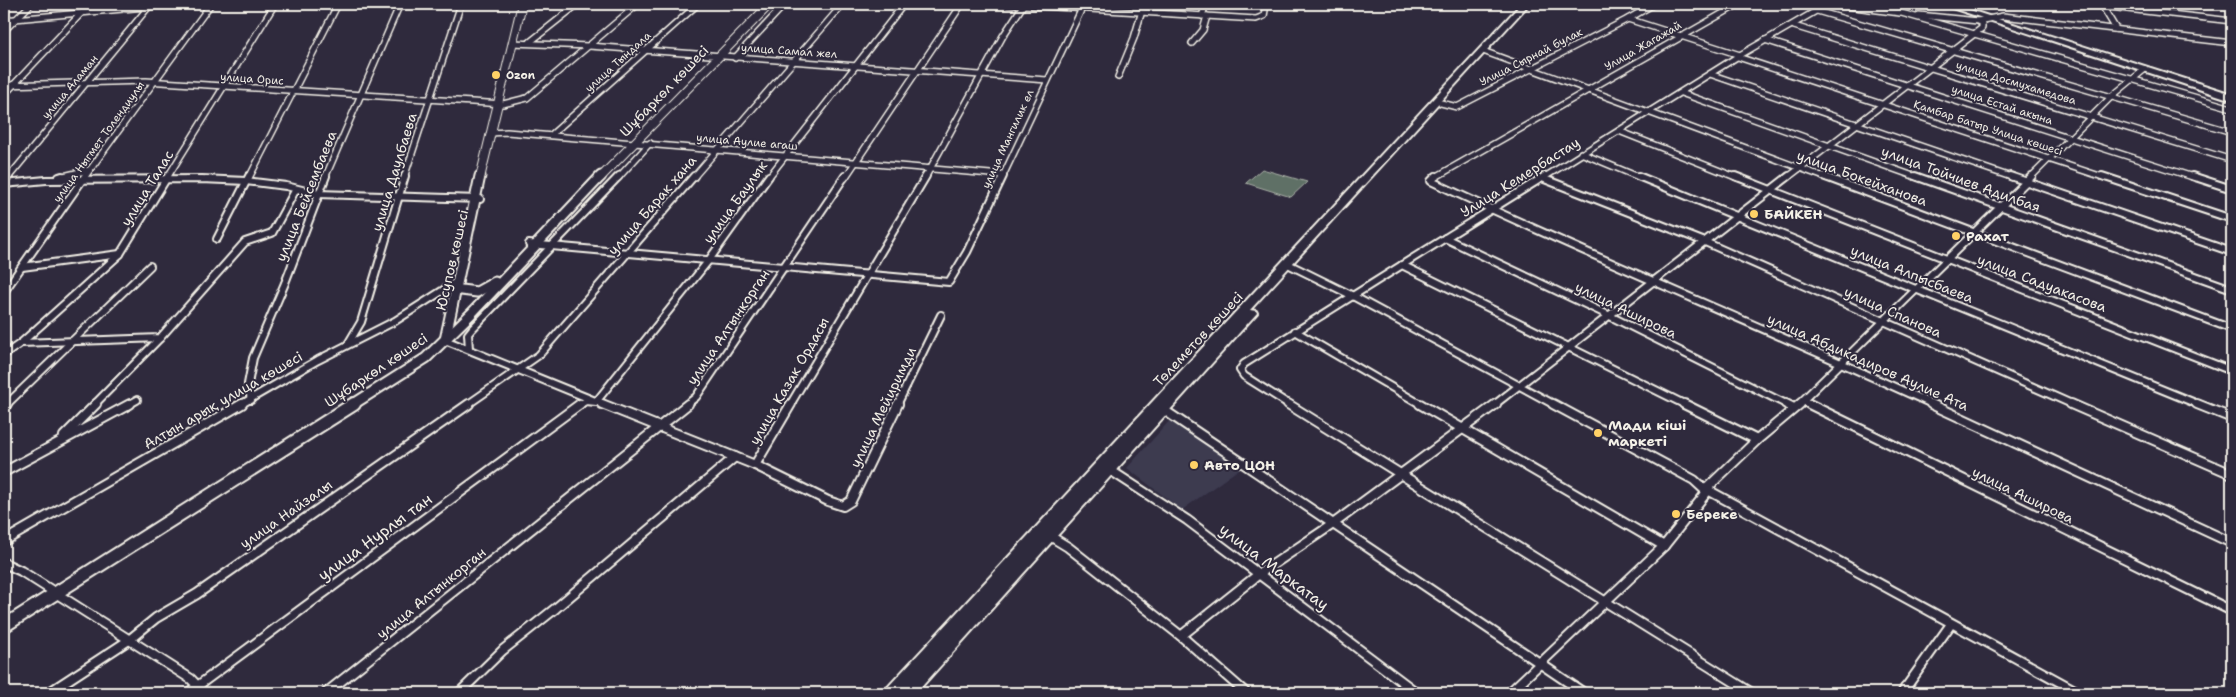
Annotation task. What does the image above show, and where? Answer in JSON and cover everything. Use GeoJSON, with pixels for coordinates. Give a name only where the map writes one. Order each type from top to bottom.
{"type":"FeatureCollection","features":[{"type":"Feature","properties":{"kind":"highway"},"geometry":{"type":"LineString","coordinates":[[1944,4],[1992,17],[2232,93]]}},
{"type":"Feature","properties":{"kind":"highway"},"geometry":{"type":"LineString","coordinates":[[1955,4],[2232,97]]}},
{"type":"Feature","properties":{"kind":"main road","name":"Төлеметов көшесі"},"geometry":{"type":"LineString","coordinates":[[892,693],[1168,393],[1442,103],[1525,4]]}},
{"type":"Feature","properties":{"kind":"main road","name":"Төлеметов көшесі"},"geometry":{"type":"LineString","coordinates":[[907,693],[1164,410],[1291,265],[1530,4]]}},
{"type":"Feature","properties":{"kind":"main road"},"geometry":{"type":"LineString","coordinates":[[1164,410],[1168,393]]}},
{"type":"Feature","properties":{"kind":"street"},"geometry":{"type":"LineString","coordinates":[[4,31],[31,4]]}},
{"type":"Feature","properties":{"kind":"street"},"geometry":{"type":"LineString","coordinates":[[4,95],[90,4]]}},
{"type":"Feature","properties":{"kind":"street"},"geometry":{"type":"LineString","coordinates":[[4,20],[177,4]]}},
{"type":"Feature","properties":{"kind":"street","name":"улица Ныгмет Толендиулы"},"geometry":{"type":"LineString","coordinates":[[4,292],[89,170],[211,4]]}},
{"type":"Feature","properties":{"kind":"street","name":"улица Талас"},"geometry":{"type":"LineString","coordinates":[[4,355],[21,343],[120,254],[275,4]]}},
{"type":"Feature","properties":{"kind":"street"},"geometry":{"type":"LineString","coordinates":[[217,239],[338,4]]}},
{"type":"Feature","properties":{"kind":"street","name":"улица Бейсембаева"},"geometry":{"type":"LineString","coordinates":[[251,400],[248,384],[253,358],[285,283],[318,194],[400,4]]}},
{"type":"Feature","properties":{"kind":"street","name":"улица Даулбаева"},"geometry":{"type":"LineString","coordinates":[[347,345],[361,322],[398,197],[461,4]]}},
{"type":"Feature","properties":{"kind":"street","name":"Юсупов көшесі"},"geometry":{"type":"LineString","coordinates":[[445,338],[501,104],[522,4]]}},
{"type":"Feature","properties":{"kind":"street","name":"Юсупов көшесі"},"geometry":{"type":"LineString","coordinates":[[515,43],[527,4]]}},
{"type":"Feature","properties":{"kind":"street"},"geometry":{"type":"LineString","coordinates":[[530,42],[578,4]]}},
{"type":"Feature","properties":{"kind":"street","name":"улица Орис"},"geometry":{"type":"LineString","coordinates":[[4,85],[155,81],[501,104],[528,98],[638,4]]}},
{"type":"Feature","properties":{"kind":"street","name":"улица Тындала"},"geometry":{"type":"LineString","coordinates":[[551,135],[698,4]]}},
{"type":"Feature","properties":{"kind":"street","name":"Шұбаркөл көшесі"},"geometry":{"type":"LineString","coordinates":[[717,56],[766,4]]}},
{"type":"Feature","properties":{"kind":"street","name":"Шұбаркөл көшесі"},"geometry":{"type":"LineString","coordinates":[[445,338],[495,282],[770,4]]}},
{"type":"Feature","properties":{"kind":"street"},"geometry":{"type":"LineString","coordinates":[[735,58],[785,4]]}},
{"type":"Feature","properties":{"kind":"street","name":"улица Барак хана"},"geometry":{"type":"LineString","coordinates":[[539,355],[843,4]]}},
{"type":"Feature","properties":{"kind":"street","name":"улица Баулык"},"geometry":{"type":"LineString","coordinates":[[596,402],[709,260],[784,155],[904,4]]}},
{"type":"Feature","properties":{"kind":"street","name":"улица Алтынкорган"},"geometry":{"type":"LineString","coordinates":[[326,693],[696,397],[962,4]]}},
{"type":"Feature","properties":{"kind":"street"},"geometry":{"type":"LineString","coordinates":[[1005,4],[1083,6],[1141,13],[1256,19],[1264,16],[1266,4]]}},
{"type":"Feature","properties":{"kind":"street","name":"улица Казак Ордасы"},"geometry":{"type":"LineString","coordinates":[[445,338],[468,350],[521,369],[658,428],[755,465],[865,275],[931,167],[981,76],[1024,4]]}},
{"type":"Feature","properties":{"kind":"street"},"geometry":{"type":"LineString","coordinates":[[1118,76],[1134,38],[1144,4]]}},
{"type":"Feature","properties":{"kind":"street"},"geometry":{"type":"LineString","coordinates":[[1192,43],[1202,30],[1206,4]]}},
{"type":"Feature","properties":{"kind":"street","name":"Улица Сырнай булак"},"geometry":{"type":"LineString","coordinates":[[1442,103],[1457,107],[1654,4]]}},
{"type":"Feature","properties":{"kind":"street","name":"Улица Жагажай"},"geometry":{"type":"LineString","coordinates":[[1492,210],[1432,181],[1433,178],[1738,4]]}},
{"type":"Feature","properties":{"kind":"street"},"geometry":{"type":"LineString","coordinates":[[1830,4],[1978,21],[1992,17],[2116,29],[2232,43]]}},
{"type":"Feature","properties":{"kind":"street","name":"Улица Кемербастау"},"geometry":{"type":"LineString","coordinates":[[1400,475],[1244,376],[1240,370],[1244,364],[1351,295],[1492,210],[1581,153],[1739,56],[1830,4]]}},
{"type":"Feature","properties":{"kind":"street"},"geometry":{"type":"LineString","coordinates":[[2083,4],[2232,21]]}},
{"type":"Feature","properties":{"kind":"street","name":"улица Аламан"},"geometry":{"type":"LineString","coordinates":[[4,183],[150,5]]}},
{"type":"Feature","properties":{"kind":"street"},"geometry":{"type":"LineString","coordinates":[[2101,5],[2116,29]]}},
{"type":"Feature","properties":{"kind":"street","name":"улица Мангилик ел"},"geometry":{"type":"LineString","coordinates":[[865,275],[949,282],[967,252],[1083,6]]}},
{"type":"Feature","properties":{"kind":"street"},"geometry":{"type":"LineString","coordinates":[[1817,11],[2232,132]]}},
{"type":"Feature","properties":{"kind":"street"},"geometry":{"type":"LineString","coordinates":[[1898,12],[2232,108]]}},
{"type":"Feature","properties":{"kind":"street","name":"Қамбар батыр Улица көшесі"},"geometry":{"type":"LineString","coordinates":[[1628,18],[2232,219]]}},
{"type":"Feature","properties":{"kind":"street"},"geometry":{"type":"LineString","coordinates":[[1181,636],[1260,574],[1333,524],[1520,386],[1608,315],[1982,28],[1982,24],[1978,21]]}},
{"type":"Feature","properties":{"kind":"street","name":"улица Досмухамедова"},"geometry":{"type":"LineString","coordinates":[[1794,26],[2232,160]]}},
{"type":"Feature","properties":{"kind":"street","name":"улица Естай акына"},"geometry":{"type":"LineString","coordinates":[[1766,40],[2232,189]]}},
{"type":"Feature","properties":{"kind":"street","name":"улица Самал жел"},"geometry":{"type":"LineString","coordinates":[[515,43],[530,42],[589,46],[1047,80]]}},
{"type":"Feature","properties":{"kind":"street","name":"улица Бокейханова"},"geometry":{"type":"LineString","coordinates":[[1486,52],[1590,88],[2232,329]]}},
{"type":"Feature","properties":{"kind":"street"},"geometry":{"type":"LineString","coordinates":[[1509,693],[1664,546],[1706,492],[1706,489],[1757,440],[1803,401],[1915,289],[1948,260],[2112,96],[2146,69]]}},
{"type":"Feature","properties":{"kind":"street"},"geometry":{"type":"LineString","coordinates":[[1710,74],[2232,252]]}},
{"type":"Feature","properties":{"kind":"street","name":"улица Тойчиев Адилбая"},"geometry":{"type":"LineString","coordinates":[[1680,93],[2232,289]]}},
{"type":"Feature","properties":{"kind":"street","name":"улица Садуакасова"},"geometry":{"type":"LineString","coordinates":[[1619,131],[2232,371]]}},
{"type":"Feature","properties":{"kind":"street","name":"улица Аулие агаш"},"geometry":{"type":"LineString","coordinates":[[493,132],[633,141],[1002,175]]}},
{"type":"Feature","properties":{"kind":"street"},"geometry":{"type":"LineString","coordinates":[[468,350],[470,344],[468,334],[472,329],[554,246],[650,143]]}},
{"type":"Feature","properties":{"kind":"street","name":"улица Алпысбаева"},"geometry":{"type":"LineString","coordinates":[[1581,153],[2232,418]]}},
{"type":"Feature","properties":{"kind":"street"},"geometry":{"type":"LineString","coordinates":[[46,180],[89,170]]}},
{"type":"Feature","properties":{"kind":"street","name":"улица Спанова"},"geometry":{"type":"LineString","coordinates":[[1542,178],[1705,242],[1883,322],[2232,474]]}},
{"type":"Feature","properties":{"kind":"street"},"geometry":{"type":"LineString","coordinates":[[4,183],[46,180],[168,179],[246,181],[318,194],[477,199]]}},
{"type":"Feature","properties":{"kind":"street"},"geometry":{"type":"LineString","coordinates":[[59,442],[160,338],[246,242],[272,233],[296,189]]}},
{"type":"Feature","properties":{"kind":"street","name":"улица Абдикадиров Аулие Ата"},"geometry":{"type":"LineString","coordinates":[[1492,210],[1841,362],[2232,543]]}},
{"type":"Feature","properties":{"kind":"street","name":"улица Аширова"},"geometry":{"type":"LineString","coordinates":[[1445,238],[1608,315],[1794,408]]}},
{"type":"Feature","properties":{"kind":"street"},"geometry":{"type":"LineString","coordinates":[[532,244],[865,275]]}},
{"type":"Feature","properties":{"kind":"street","name":"Шұбаркөл көшесі"},"geometry":{"type":"LineString","coordinates":[[4,621],[426,358],[532,244]]}},
{"type":"Feature","properties":{"kind":"street"},"geometry":{"type":"LineString","coordinates":[[22,267],[120,254]]}},
{"type":"Feature","properties":{"kind":"street"},"geometry":{"type":"LineString","coordinates":[[1402,264],[1757,440]]}},
{"type":"Feature","properties":{"kind":"street"},"geometry":{"type":"LineString","coordinates":[[1291,265],[1351,295],[1694,480],[1706,489],[2080,693]]}},
{"type":"Feature","properties":{"kind":"street"},"geometry":{"type":"LineString","coordinates":[[4,407],[150,266]]}},
{"type":"Feature","properties":{"kind":"street"},"geometry":{"type":"LineString","coordinates":[[458,286],[467,292],[481,290],[495,282]]}},
{"type":"Feature","properties":{"kind":"street","name":"Алтын арық улица көшесі"},"geometry":{"type":"LineString","coordinates":[[4,541],[318,360],[396,321],[458,286]]}},
{"type":"Feature","properties":{"kind":"street","name":"улица Мейиримди"},"geometry":{"type":"LineString","coordinates":[[755,465],[828,501],[843,506],[851,501],[941,315]]}},
{"type":"Feature","properties":{"kind":"street"},"geometry":{"type":"LineString","coordinates":[[1295,331],[1664,546]]}},
{"type":"Feature","properties":{"kind":"street"},"geometry":{"type":"LineString","coordinates":[[21,343],[160,338]]}},
{"type":"Feature","properties":{"kind":"street","name":"улица Найзалы"},"geometry":{"type":"LineString","coordinates":[[48,693],[129,640],[156,618],[197,594],[386,460],[539,355]]}},
{"type":"Feature","properties":{"kind":"street"},"geometry":{"type":"LineString","coordinates":[[4,472],[137,400]]}},
{"type":"Feature","properties":{"kind":"street","name":"улица Нурлы тан"},"geometry":{"type":"LineString","coordinates":[[188,693],[201,690],[580,404],[586,401],[596,402]]}},
{"type":"Feature","properties":{"kind":"street","name":"улица Аширова"},"geometry":{"type":"LineString","coordinates":[[1803,401],[2232,611]]}},
{"type":"Feature","properties":{"kind":"street"},"geometry":{"type":"LineString","coordinates":[[1164,410],[1584,693]]}},
{"type":"Feature","properties":{"kind":"street"},"geometry":{"type":"LineString","coordinates":[[459,693],[503,650],[556,608],[735,457]]}},
{"type":"Feature","properties":{"kind":"street","name":"улица Маркатау"},"geometry":{"type":"LineString","coordinates":[[1110,470],[1187,520],[1417,693]]}},
{"type":"Feature","properties":{"kind":"street"},"geometry":{"type":"LineString","coordinates":[[1400,475],[1608,600],[1752,693]]}},
{"type":"Feature","properties":{"kind":"street"},"geometry":{"type":"LineString","coordinates":[[1050,536],[1068,547],[1181,636],[1246,693]]}},
{"type":"Feature","properties":{"kind":"street"},"geometry":{"type":"LineString","coordinates":[[4,563],[191,679],[201,690]]}},
{"type":"Feature","properties":{"kind":"street","name":"Шұбаркөл көшесі"},"geometry":{"type":"LineString","coordinates":[[4,626],[53,592]]}},
{"type":"Feature","properties":{"kind":"street"},"geometry":{"type":"LineString","coordinates":[[1914,693],[1903,691],[1951,624]]}},
{"type":"Feature","properties":{"kind":"shaded area"},"geometry":{"type":"Polygon","coordinates":[[[1172,418],[1242,467],[1182,510],[1127,468],[1172,418]]]}},
{"type":"Feature","properties":{"kind":"green space"},"geometry":{"type":"Polygon","coordinates":[[[1262,169],[1307,182],[1291,197],[1246,183],[1262,169]]]}},
{"type":"Feature","properties":{"kind":"place","name":"Ozon"},"geometry":{"type":"Point","coordinates":[496,75]}},
{"type":"Feature","properties":{"kind":"place","name":"БАЙКЕН"},"geometry":{"type":"Point","coordinates":[1754,214]}},
{"type":"Feature","properties":{"kind":"place","name":"Рахат"},"geometry":{"type":"Point","coordinates":[1956,236]}},
{"type":"Feature","properties":{"kind":"place","name":"Мади кіші маркеті"},"geometry":{"type":"Point","coordinates":[1598,433]}},
{"type":"Feature","properties":{"kind":"place","name":"Авто ЦОН"},"geometry":{"type":"Point","coordinates":[1194,465]}},
{"type":"Feature","properties":{"kind":"place","name":"Береке"},"geometry":{"type":"Point","coordinates":[1676,514]}}]}
